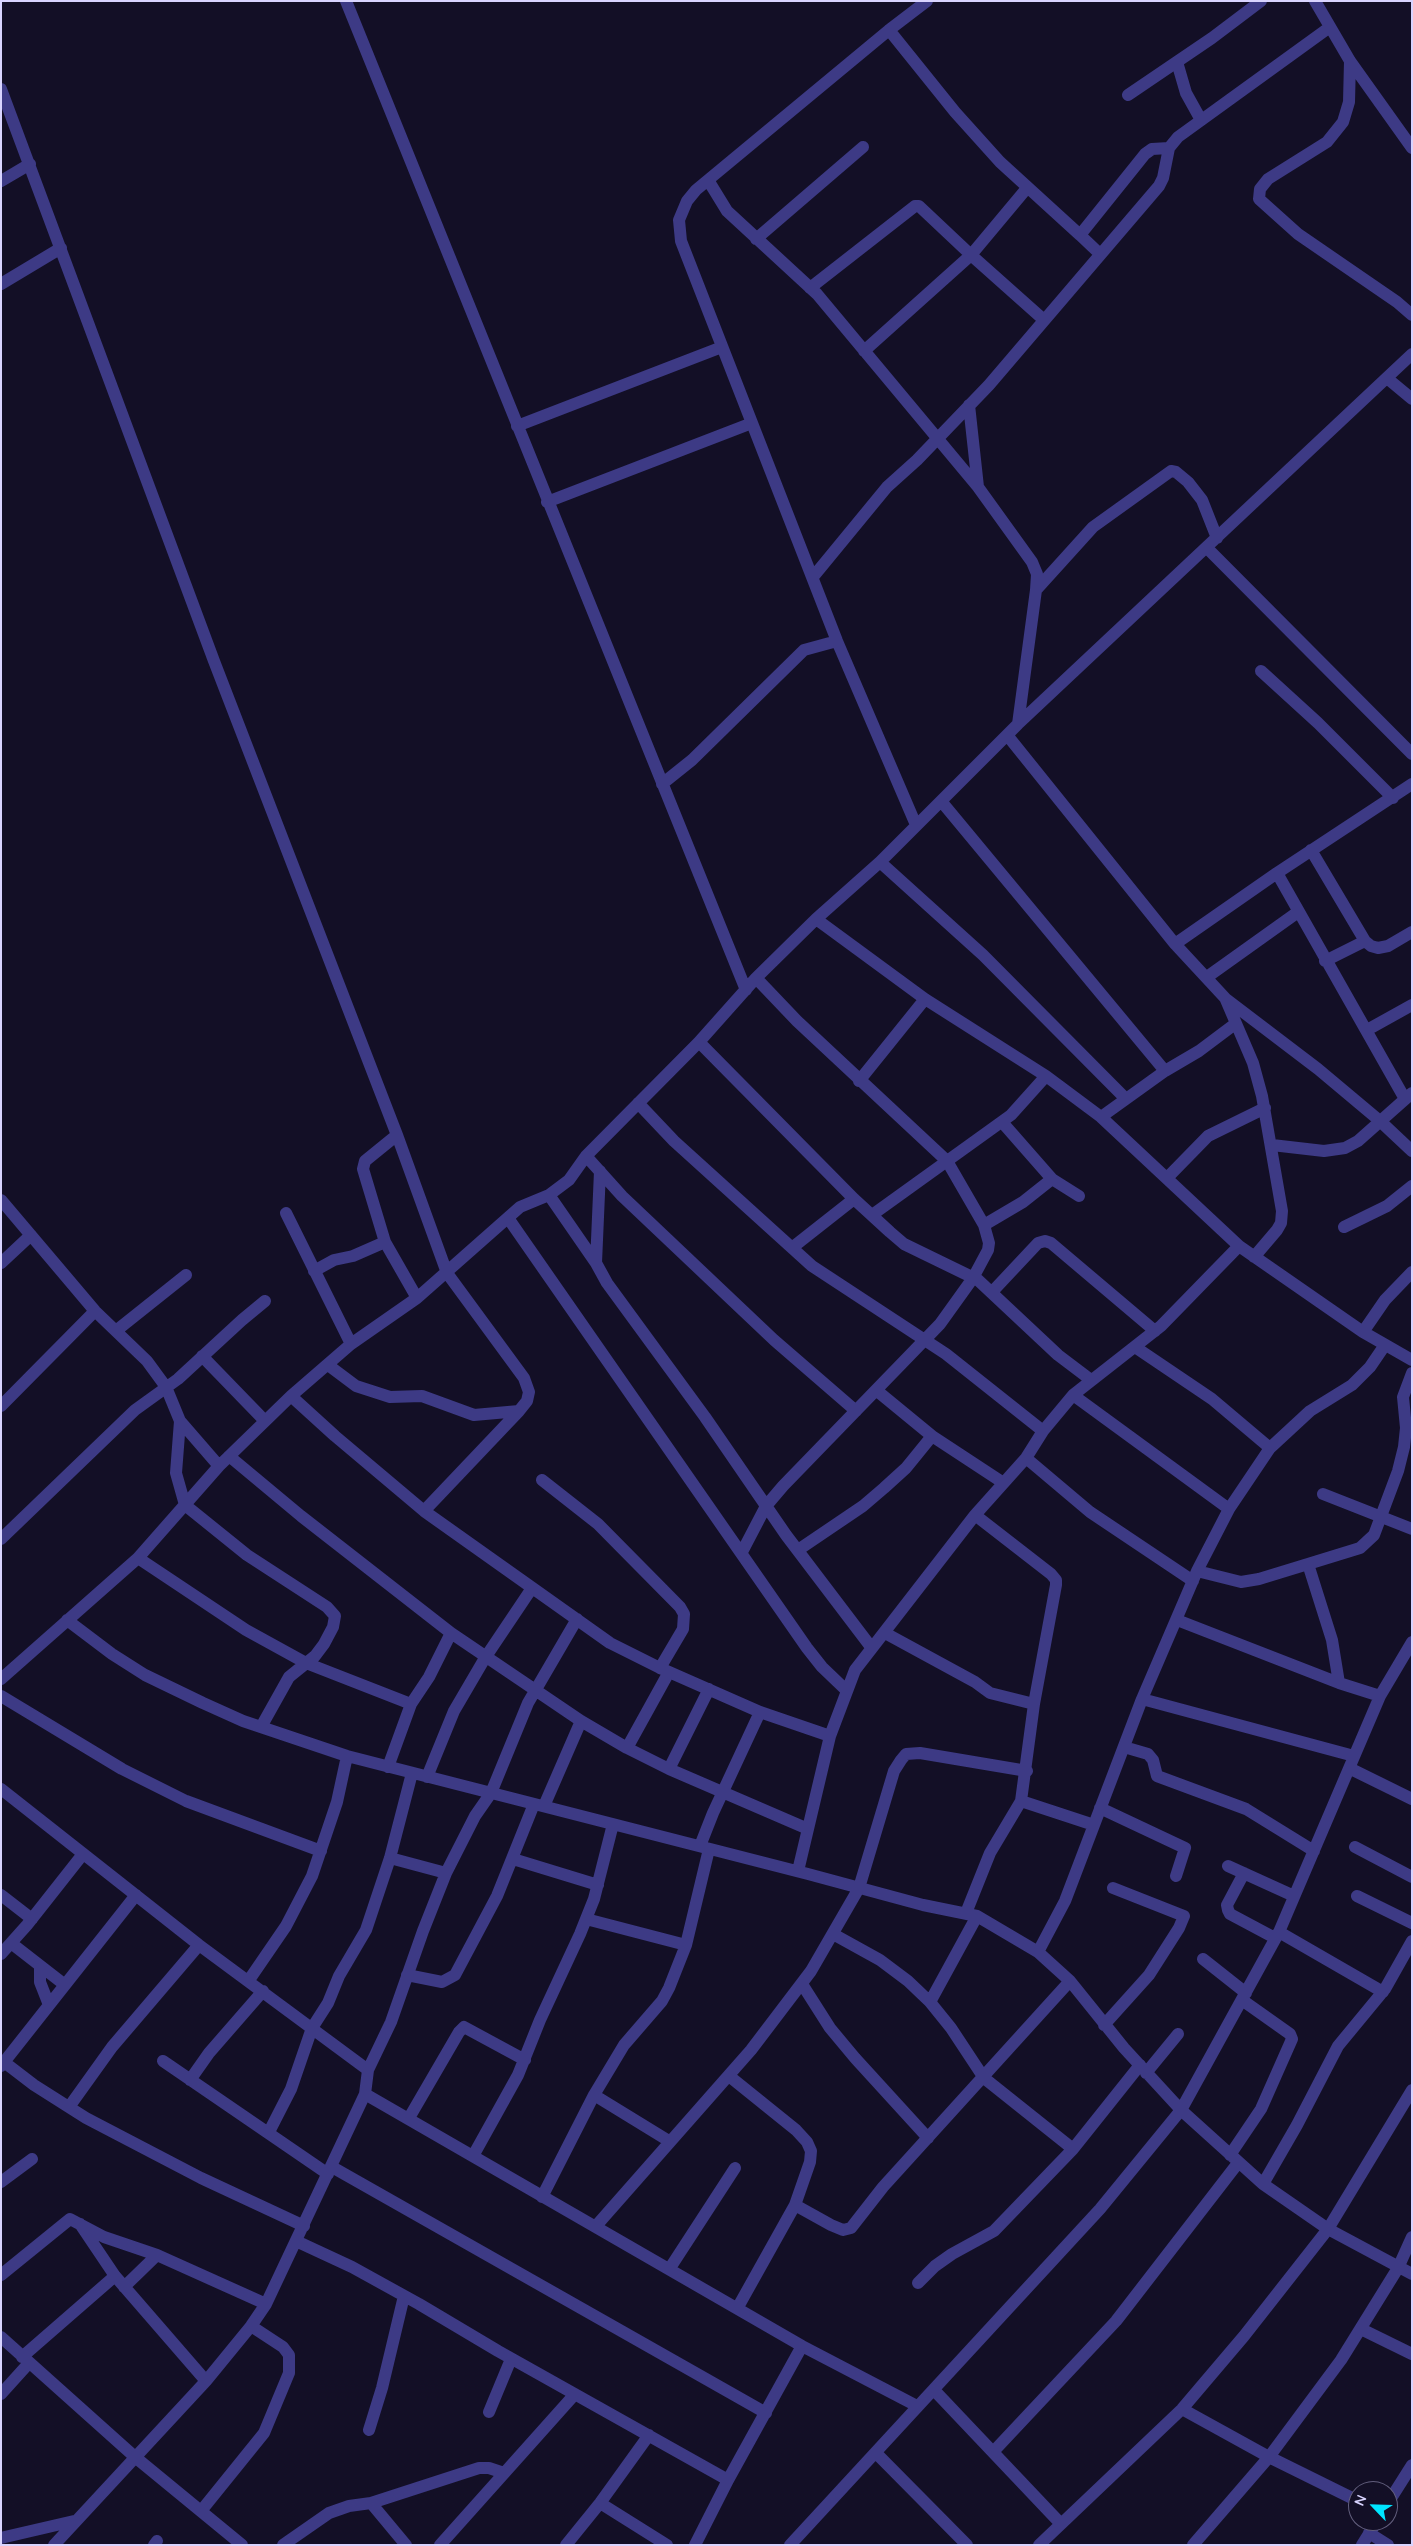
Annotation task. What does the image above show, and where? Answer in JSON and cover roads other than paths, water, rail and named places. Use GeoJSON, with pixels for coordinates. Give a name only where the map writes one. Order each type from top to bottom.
{"type":"FeatureCollection","features":[{"type":"Feature","properties":{"kind":"street"},"geometry":{"type":"LineString","coordinates":[[346,1],[547,502],[746,990]]}},
{"type":"Feature","properties":{"kind":"street"},"geometry":{"type":"LineString","coordinates":[[916,825],[837,641],[681,241],[679,220],[686,201],[708,180],[889,30],[927,1]]}},
{"type":"Feature","properties":{"kind":"street"},"geometry":{"type":"LineString","coordinates":[[1128,95],[1177,62],[1260,1]]}},
{"type":"Feature","properties":{"kind":"street"},"geometry":{"type":"LineString","coordinates":[[1315,1],[1350,61],[1412,148]]}},
{"type":"Feature","properties":{"kind":"street"},"geometry":{"type":"LineString","coordinates":[[813,577],[887,487],[970,406],[1159,186],[1163,178],[1169,148],[1178,137],[1330,27]]}},
{"type":"Feature","properties":{"kind":"street"},"geometry":{"type":"LineString","coordinates":[[889,30],[955,112],[1000,162],[1100,254]]}},
{"type":"Feature","properties":{"kind":"street"},"geometry":{"type":"LineString","coordinates":[[1350,61],[1349,102],[1343,122],[1327,142],[1268,179],[1260,189],[1259,199],[1298,234],[1397,302],[1412,315]]}},
{"type":"Feature","properties":{"kind":"street"},"geometry":{"type":"LineString","coordinates":[[1177,62],[1186,93],[1200,120]]}},
{"type":"Feature","properties":{"kind":"street"},"geometry":{"type":"LineString","coordinates":[[1,90],[214,661],[397,1135],[447,1273],[524,1378],[529,1392],[527,1402],[520,1411],[424,1511]]}},
{"type":"Feature","properties":{"kind":"street"},"geometry":{"type":"LineString","coordinates":[[756,239],[863,147]]}},
{"type":"Feature","properties":{"kind":"street"},"geometry":{"type":"LineString","coordinates":[[1080,235],[1145,154],[1152,149],[1169,148]]}},
{"type":"Feature","properties":{"kind":"street"},"geometry":{"type":"LineString","coordinates":[[1,181],[30,164]]}},
{"type":"Feature","properties":{"kind":"street"},"geometry":{"type":"LineString","coordinates":[[708,180],[721,205],[810,288],[864,351],[936,440],[978,487],[1032,562],[1037,574],[1036,590],[1018,724]]}},
{"type":"Feature","properties":{"kind":"street"},"geometry":{"type":"LineString","coordinates":[[864,351],[971,255],[1027,188]]}},
{"type":"Feature","properties":{"kind":"street"},"geometry":{"type":"LineString","coordinates":[[810,288],[916,206],[923,208],[971,255],[1044,320]]}},
{"type":"Feature","properties":{"kind":"street"},"geometry":{"type":"LineString","coordinates":[[1,284],[61,248]]}},
{"type":"Feature","properties":{"kind":"street"},"geometry":{"type":"LineString","coordinates":[[517,426],[722,347]]}},
{"type":"Feature","properties":{"kind":"street"},"geometry":{"type":"LineString","coordinates":[[1,1679],[138,1558],[219,1466],[291,1396],[351,1344],[417,1298],[508,1218],[532,1200],[548,1195],[569,1180],[586,1156],[699,1042],[756,978],[816,919],[880,862],[1018,724],[1388,379],[1412,354]]}},
{"type":"Feature","properties":{"kind":"street"},"geometry":{"type":"LineString","coordinates":[[1388,379],[1412,398]]}},
{"type":"Feature","properties":{"kind":"street"},"geometry":{"type":"LineString","coordinates":[[970,406],[978,487]]}},
{"type":"Feature","properties":{"kind":"street"},"geometry":{"type":"LineString","coordinates":[[547,502],[752,423]]}},
{"type":"Feature","properties":{"kind":"street"},"geometry":{"type":"LineString","coordinates":[[1036,590],[1093,527],[1171,471],[1176,472],[1188,482],[1202,500],[1217,538]]}},
{"type":"Feature","properties":{"kind":"street"},"geometry":{"type":"LineString","coordinates":[[1207,548],[1412,754]]}},
{"type":"Feature","properties":{"kind":"street"},"geometry":{"type":"LineString","coordinates":[[662,784],[692,760],[804,650],[837,641]]}},
{"type":"Feature","properties":{"kind":"street"},"geometry":{"type":"LineString","coordinates":[[1261,671],[1393,798]]}},
{"type":"Feature","properties":{"kind":"street"},"geometry":{"type":"LineString","coordinates":[[1007,735],[1175,944],[1226,999],[1318,1069],[1380,1121],[1412,1151]]}},
{"type":"Feature","properties":{"kind":"street"},"geometry":{"type":"LineString","coordinates":[[1175,944],[1311,850],[1412,784]]}},
{"type":"Feature","properties":{"kind":"street"},"geometry":{"type":"LineString","coordinates":[[941,800],[1165,1071]]}},
{"type":"Feature","properties":{"kind":"street"},"geometry":{"type":"LineString","coordinates":[[1311,850],[1365,941],[1378,948],[1388,946],[1412,932]]}},
{"type":"Feature","properties":{"kind":"street"},"geometry":{"type":"LineString","coordinates":[[880,862],[983,955],[1126,1098]]}},
{"type":"Feature","properties":{"kind":"street"},"geometry":{"type":"LineString","coordinates":[[1272,1145],[1324,1151],[1345,1148],[1358,1141],[1408,1096],[1325,961],[1277,873]]}},
{"type":"Feature","properties":{"kind":"street"},"geometry":{"type":"LineString","coordinates":[[1207,977],[1298,912]]}},
{"type":"Feature","properties":{"kind":"street"},"geometry":{"type":"LineString","coordinates":[[816,919],[925,998],[1046,1076],[1101,1117],[1238,1246],[1363,1332],[1412,1360]]}},
{"type":"Feature","properties":{"kind":"street"},"geometry":{"type":"LineString","coordinates":[[1325,961],[1365,941]]}},
{"type":"Feature","properties":{"kind":"street"},"geometry":{"type":"LineString","coordinates":[[742,1552],[766,1506],[926,1340],[973,1278],[988,1250],[988,1236],[984,1225],[946,1161],[859,1081],[756,978]]}},
{"type":"Feature","properties":{"kind":"street"},"geometry":{"type":"LineString","coordinates":[[859,1081],[925,998]]}},
{"type":"Feature","properties":{"kind":"street"},"geometry":{"type":"LineString","coordinates":[[1226,999],[1253,1064],[1265,1108],[1282,1218],[1277,1230],[1254,1257]]}},
{"type":"Feature","properties":{"kind":"street"},"geometry":{"type":"LineString","coordinates":[[1367,1030],[1412,1005]]}},
{"type":"Feature","properties":{"kind":"street"},"geometry":{"type":"LineString","coordinates":[[1101,1117],[1165,1071],[1199,1051],[1235,1024]]}},
{"type":"Feature","properties":{"kind":"street"},"geometry":{"type":"LineString","coordinates":[[699,1042],[854,1199],[904,1244],[973,1278],[992,1292],[1042,1342],[1091,1380]]}},
{"type":"Feature","properties":{"kind":"street"},"geometry":{"type":"LineString","coordinates":[[872,1215],[1002,1122],[1026,1100],[1046,1076]]}},
{"type":"Feature","properties":{"kind":"street"},"geometry":{"type":"LineString","coordinates":[[638,1103],[674,1141],[812,1266],[827,1278],[926,1340],[992,1389],[1043,1431]]}},
{"type":"Feature","properties":{"kind":"street"},"geometry":{"type":"LineString","coordinates":[[1167,1178],[1208,1136],[1265,1108]]}},
{"type":"Feature","properties":{"kind":"street"},"geometry":{"type":"LineString","coordinates":[[1002,1122],[1052,1179],[1079,1196]]}},
{"type":"Feature","properties":{"kind":"street"},"geometry":{"type":"LineString","coordinates":[[397,1135],[368,1158],[363,1166],[386,1242],[417,1298]]}},
{"type":"Feature","properties":{"kind":"street"},"geometry":{"type":"LineString","coordinates":[[586,1156],[622,1196],[774,1340],[856,1411]]}},
{"type":"Feature","properties":{"kind":"street"},"geometry":{"type":"LineString","coordinates":[[596,1263],[600,1171]]}},
{"type":"Feature","properties":{"kind":"street"},"geometry":{"type":"LineString","coordinates":[[984,1225],[1023,1202],[1052,1179]]}},
{"type":"Feature","properties":{"kind":"street"},"geometry":{"type":"LineString","coordinates":[[1344,1227],[1387,1206],[1412,1186]]}},
{"type":"Feature","properties":{"kind":"street"},"geometry":{"type":"LineString","coordinates":[[548,1195],[596,1263],[607,1283],[766,1506],[872,1647]]}},
{"type":"Feature","properties":{"kind":"street"},"geometry":{"type":"LineString","coordinates":[[793,1247],[854,1199]]}},
{"type":"Feature","properties":{"kind":"street"},"geometry":{"type":"LineString","coordinates":[[1,1200],[95,1310],[118,1330],[147,1361],[166,1387],[180,1421],[219,1466]]}},
{"type":"Feature","properties":{"kind":"street"},"geometry":{"type":"LineString","coordinates":[[286,1213],[351,1344]]}},
{"type":"Feature","properties":{"kind":"street"},"geometry":{"type":"LineString","coordinates":[[508,1218],[807,1648],[822,1667],[846,1690]]}},
{"type":"Feature","properties":{"kind":"street"},"geometry":{"type":"LineString","coordinates":[[1,1263],[31,1235]]}},
{"type":"Feature","properties":{"kind":"street"},"geometry":{"type":"LineString","coordinates":[[992,1292],[1038,1243],[1045,1241],[1050,1243],[1155,1331]]}},
{"type":"Feature","properties":{"kind":"street"},"geometry":{"type":"LineString","coordinates":[[314,1271],[334,1260],[353,1256],[386,1242]]}},
{"type":"Feature","properties":{"kind":"street"},"geometry":{"type":"LineString","coordinates":[[798,1871],[830,1736],[855,1670],[975,1514],[1002,1482],[1026,1458],[1043,1431],[1073,1395],[1155,1331],[1238,1246]]}},
{"type":"Feature","properties":{"kind":"street"},"geometry":{"type":"LineString","coordinates":[[1363,1332],[1385,1300],[1412,1272]]}},
{"type":"Feature","properties":{"kind":"street"},"geometry":{"type":"LineString","coordinates":[[118,1330],[186,1275]]}},
{"type":"Feature","properties":{"kind":"street"},"geometry":{"type":"LineString","coordinates":[[1,1539],[134,1410],[166,1387],[265,1301]]}},
{"type":"Feature","properties":{"kind":"street"},"geometry":{"type":"LineString","coordinates":[[1,1406],[95,1310]]}},
{"type":"Feature","properties":{"kind":"street"},"geometry":{"type":"LineString","coordinates":[[1038,1952],[1065,1902],[1142,1700],[1195,1576],[1229,1509],[1270,1448],[1310,1411],[1337,1396],[1360,1378],[1385,1344]]}},
{"type":"Feature","properties":{"kind":"street"},"geometry":{"type":"LineString","coordinates":[[1135,1347],[1212,1399],[1270,1448]]}},
{"type":"Feature","properties":{"kind":"street"},"geometry":{"type":"LineString","coordinates":[[202,1356],[265,1421]]}},
{"type":"Feature","properties":{"kind":"street"},"geometry":{"type":"LineString","coordinates":[[328,1365],[356,1386],[390,1397],[422,1396],[474,1415],[520,1411]]}},
{"type":"Feature","properties":{"kind":"street"},"geometry":{"type":"LineString","coordinates":[[1026,1458],[1090,1512],[1195,1576],[1241,1582],[1259,1580],[1360,1548],[1371,1540],[1382,1518],[1404,1447],[1407,1412],[1405,1388],[1412,1372]]}},
{"type":"Feature","properties":{"kind":"street"},"geometry":{"type":"LineString","coordinates":[[876,1390],[932,1436],[1002,1482]]}},
{"type":"Feature","properties":{"kind":"street"},"geometry":{"type":"LineString","coordinates":[[1073,1395],[1229,1509]]}},
{"type":"Feature","properties":{"kind":"street"},"geometry":{"type":"LineString","coordinates":[[291,1396],[424,1511],[610,1643],[665,1670],[760,1712],[830,1736]]}},
{"type":"Feature","properties":{"kind":"street"},"geometry":{"type":"LineString","coordinates":[[180,1421],[176,1473],[185,1505],[247,1555],[334,1613],[336,1620],[324,1644],[284,1684],[261,1727]]}},
{"type":"Feature","properties":{"kind":"street"},"geometry":{"type":"LineString","coordinates":[[798,1550],[863,1506],[911,1462],[932,1436]]}},
{"type":"Feature","properties":{"kind":"street"},"geometry":{"type":"LineString","coordinates":[[229,1456],[301,1516],[451,1633],[485,1658],[535,1689],[581,1721],[626,1748],[669,1769],[722,1794],[808,1829]]}},
{"type":"Feature","properties":{"kind":"street"},"geometry":{"type":"LineString","coordinates":[[542,1480],[592,1518],[680,1607],[684,1614],[683,1629],[626,1748]]}},
{"type":"Feature","properties":{"kind":"street"},"geometry":{"type":"LineString","coordinates":[[1323,1494],[1412,1528]]}},
{"type":"Feature","properties":{"kind":"street"},"geometry":{"type":"LineString","coordinates":[[930,2002],[971,1914],[990,1853],[1021,1802],[1034,1704],[1056,1580],[975,1514]]}},
{"type":"Feature","properties":{"kind":"street"},"geometry":{"type":"LineString","coordinates":[[138,1558],[246,1630],[306,1663],[411,1704]]}},
{"type":"Feature","properties":{"kind":"street"},"geometry":{"type":"LineString","coordinates":[[1308,1564],[1332,1640],[1339,1683]]}},
{"type":"Feature","properties":{"kind":"street"},"geometry":{"type":"LineString","coordinates":[[427,1777],[454,1711],[485,1658],[532,1588]]}},
{"type":"Feature","properties":{"kind":"street"},"geometry":{"type":"LineString","coordinates":[[35,2528],[53,2545],[206,2382],[251,2326],[266,2304],[366,2094],[368,2070],[391,2022],[446,1873],[475,1816],[491,1793],[517,1726],[535,1689],[577,1619]]}},
{"type":"Feature","properties":{"kind":"street"},"geometry":{"type":"LineString","coordinates":[[67,1620],[112,1654],[145,1675],[203,1703],[261,1727],[347,1756],[798,1871],[923,1905],[971,1914],[1038,1952],[1070,1981],[1104,2025],[1181,2110],[1263,2184],[1328,2229],[1412,2274]]}},
{"type":"Feature","properties":{"kind":"street"},"geometry":{"type":"LineString","coordinates":[[1176,1620],[1339,1683],[1380,1696]]}},
{"type":"Feature","properties":{"kind":"street"},"geometry":{"type":"LineString","coordinates":[[388,1767],[411,1704],[429,1677],[451,1633]]}},
{"type":"Feature","properties":{"kind":"street"},"geometry":{"type":"LineString","coordinates":[[885,1633],[975,1682],[990,1693],[1034,1704]]}},
{"type":"Feature","properties":{"kind":"street"},"geometry":{"type":"LineString","coordinates":[[790,2545],[1100,2209],[1181,2110],[1277,1935],[1351,1769],[1354,1756],[1380,1696],[1412,1642]]}},
{"type":"Feature","properties":{"kind":"street"},"geometry":{"type":"LineString","coordinates":[[669,1769],[709,1689]]}},
{"type":"Feature","properties":{"kind":"street"},"geometry":{"type":"LineString","coordinates":[[1,1696],[114,1764],[186,1801],[321,1851]]}},
{"type":"Feature","properties":{"kind":"street"},"geometry":{"type":"LineString","coordinates":[[1142,1700],[1354,1756]]}},
{"type":"Feature","properties":{"kind":"street"},"geometry":{"type":"LineString","coordinates":[[542,2196],[594,2095],[624,2045],[662,2001],[674,1976],[686,1944],[705,1848],[722,1794],[760,1712]]}},
{"type":"Feature","properties":{"kind":"street"},"geometry":{"type":"LineString","coordinates":[[407,1975],[434,1982],[442,1982],[454,1975],[489,1913],[513,1859],[581,1721]]}},
{"type":"Feature","properties":{"kind":"street"},"geometry":{"type":"LineString","coordinates":[[1124,1747],[1148,1754],[1153,1760],[1157,1776],[1246,1809],[1314,1851]]}},
{"type":"Feature","properties":{"kind":"street"},"geometry":{"type":"LineString","coordinates":[[596,2226],[729,2076],[802,1984],[859,1888],[894,1771],[906,1754],[920,1753],[1026,1771]]}},
{"type":"Feature","properties":{"kind":"street"},"geometry":{"type":"LineString","coordinates":[[248,1980],[286,1926],[312,1876],[337,1802],[347,1756]]}},
{"type":"Feature","properties":{"kind":"street"},"geometry":{"type":"LineString","coordinates":[[1351,1769],[1412,1799]]}},
{"type":"Feature","properties":{"kind":"street"},"geometry":{"type":"LineString","coordinates":[[268,2132],[291,2089],[312,2028],[328,2003],[339,1976],[366,1930],[390,1858],[412,1773]]}},
{"type":"Feature","properties":{"kind":"street"},"geometry":{"type":"LineString","coordinates":[[1,1789],[199,1945],[368,2070]]}},
{"type":"Feature","properties":{"kind":"street"},"geometry":{"type":"LineString","coordinates":[[1021,1802],[1094,1825]]}},
{"type":"Feature","properties":{"kind":"street"},"geometry":{"type":"LineString","coordinates":[[1100,1808],[1185,1848],[1176,1876]]}},
{"type":"Feature","properties":{"kind":"street"},"geometry":{"type":"LineString","coordinates":[[473,2156],[525,2060],[540,2020],[586,1919],[598,1885],[613,1824]]}},
{"type":"Feature","properties":{"kind":"street"},"geometry":{"type":"LineString","coordinates":[[1355,1847],[1412,1877]]}},
{"type":"Feature","properties":{"kind":"street"},"geometry":{"type":"LineString","coordinates":[[1,1954],[32,1919],[83,1854]]}},
{"type":"Feature","properties":{"kind":"street"},"geometry":{"type":"LineString","coordinates":[[390,1858],[446,1873]]}},
{"type":"Feature","properties":{"kind":"street"},"geometry":{"type":"LineString","coordinates":[[513,1859],[598,1885]]}},
{"type":"Feature","properties":{"kind":"street"},"geometry":{"type":"LineString","coordinates":[[1228,1866],[1294,1896]]}},
{"type":"Feature","properties":{"kind":"street"},"geometry":{"type":"LineString","coordinates":[[1244,1874],[1228,1905],[1230,1914],[1277,1935],[1383,1992]]}},
{"type":"Feature","properties":{"kind":"street"},"geometry":{"type":"LineString","coordinates":[[1104,2025],[1149,1975],[1180,1928],[1184,1916],[1114,1888]]}},
{"type":"Feature","properties":{"kind":"street"},"geometry":{"type":"LineString","coordinates":[[1,1895],[32,1919]]}},
{"type":"Feature","properties":{"kind":"street"},"geometry":{"type":"LineString","coordinates":[[136,1895],[3,2064],[68,2107],[201,2178],[304,2226]]}},
{"type":"Feature","properties":{"kind":"street"},"geometry":{"type":"LineString","coordinates":[[1357,1896],[1412,1923]]}},
{"type":"Feature","properties":{"kind":"street"},"geometry":{"type":"LineString","coordinates":[[586,1919],[686,1944]]}},
{"type":"Feature","properties":{"kind":"street"},"geometry":{"type":"LineString","coordinates":[[833,1934],[880,1960],[908,1981],[930,2002],[964,2046],[984,2078],[1073,2149]]}},
{"type":"Feature","properties":{"kind":"street"},"geometry":{"type":"LineString","coordinates":[[1263,2184],[1297,2125],[1338,2046],[1383,1992],[1412,1941]]}},
{"type":"Feature","properties":{"kind":"street"},"geometry":{"type":"LineString","coordinates":[[11,1943],[65,1984]]}},
{"type":"Feature","properties":{"kind":"street"},"geometry":{"type":"LineString","coordinates":[[68,2107],[112,2047],[199,1945]]}},
{"type":"Feature","properties":{"kind":"street"},"geometry":{"type":"LineString","coordinates":[[993,2452],[1116,2321],[1234,2159],[1261,2109],[1292,2039],[1290,2034],[1244,1997],[1203,1959]]}},
{"type":"Feature","properties":{"kind":"street"},"geometry":{"type":"LineString","coordinates":[[40,1966],[40,1982],[49,2005]]}},
{"type":"Feature","properties":{"kind":"street"},"geometry":{"type":"LineString","coordinates":[[795,2205],[843,2230],[851,2228],[884,2187],[1070,1981]]}},
{"type":"Feature","properties":{"kind":"street"},"geometry":{"type":"LineString","coordinates":[[802,1984],[830,2028],[854,2058],[928,2138]]}},
{"type":"Feature","properties":{"kind":"street"},"geometry":{"type":"LineString","coordinates":[[190,2080],[210,2053],[263,1991]]}},
{"type":"Feature","properties":{"kind":"street"},"geometry":{"type":"LineString","coordinates":[[409,2118],[459,2032],[464,2027],[525,2060]]}},
{"type":"Feature","properties":{"kind":"street"},"geometry":{"type":"LineString","coordinates":[[918,2283],[935,2266],[952,2254],[994,2231],[1073,2149],[1143,2069],[1178,2034]]}},
{"type":"Feature","properties":{"kind":"street"},"geometry":{"type":"LineString","coordinates":[[164,2061],[268,2132],[330,2170],[766,2413]]}},
{"type":"Feature","properties":{"kind":"street"},"geometry":{"type":"LineString","coordinates":[[729,2076],[796,2130],[807,2142],[811,2151],[810,2162],[795,2205],[738,2307]]}},
{"type":"Feature","properties":{"kind":"street"},"geometry":{"type":"LineString","coordinates":[[1039,2545],[1182,2409],[1328,2229],[1412,2090]]}},
{"type":"Feature","properties":{"kind":"street"},"geometry":{"type":"LineString","coordinates":[[366,2094],[738,2307],[802,2346],[917,2406]]}},
{"type":"Feature","properties":{"kind":"street"},"geometry":{"type":"LineString","coordinates":[[594,2095],[670,2141]]}},
{"type":"Feature","properties":{"kind":"street"},"geometry":{"type":"LineString","coordinates":[[1,2182],[32,2159]]}},
{"type":"Feature","properties":{"kind":"street"},"geometry":{"type":"LineString","coordinates":[[670,2268],[735,2168]]}},
{"type":"Feature","properties":{"kind":"street"},"geometry":{"type":"LineString","coordinates":[[1,2276],[66,2221],[73,2220],[104,2237],[157,2255],[266,2304]]}},
{"type":"Feature","properties":{"kind":"street"},"geometry":{"type":"LineString","coordinates":[[80,2224],[115,2276],[206,2382]]}},
{"type":"Feature","properties":{"kind":"street"},"geometry":{"type":"LineString","coordinates":[[1193,2545],[1269,2458],[1324,2384],[1361,2329],[1398,2268],[1412,2237]]}},
{"type":"Feature","properties":{"kind":"street"},"geometry":{"type":"LineString","coordinates":[[296,2241],[352,2267],[511,2359],[728,2480]]}},
{"type":"Feature","properties":{"kind":"street"},"geometry":{"type":"LineString","coordinates":[[124,2287],[157,2255]]}},
{"type":"Feature","properties":{"kind":"street"},"geometry":{"type":"LineString","coordinates":[[1,2394],[25,2360],[115,2276]]}},
{"type":"Feature","properties":{"kind":"street"},"geometry":{"type":"LineString","coordinates":[[369,2430],[382,2388],[404,2296]]}},
{"type":"Feature","properties":{"kind":"street"},"geometry":{"type":"LineString","coordinates":[[201,2511],[264,2433],[289,2373],[289,2355],[282,2347],[251,2326]]}},
{"type":"Feature","properties":{"kind":"street"},"geometry":{"type":"LineString","coordinates":[[1361,2329],[1412,2354]]}},
{"type":"Feature","properties":{"kind":"street"},"geometry":{"type":"LineString","coordinates":[[1,2337],[135,2457],[242,2545]]}},
{"type":"Feature","properties":{"kind":"street"},"geometry":{"type":"LineString","coordinates":[[695,2545],[728,2480],[802,2346]]}},
{"type":"Feature","properties":{"kind":"street"},"geometry":{"type":"LineString","coordinates":[[489,2412],[511,2359]]}},
{"type":"Feature","properties":{"kind":"street"},"geometry":{"type":"LineString","coordinates":[[934,2390],[1061,2524]]}},
{"type":"Feature","properties":{"kind":"street"},"geometry":{"type":"LineString","coordinates":[[440,2545],[575,2394]]}},
{"type":"Feature","properties":{"kind":"street"},"geometry":{"type":"LineString","coordinates":[[1182,2409],[1269,2458],[1348,2496]]}},
{"type":"Feature","properties":{"kind":"street"},"geometry":{"type":"LineString","coordinates":[[566,2545],[600,2503],[649,2436]]}},
{"type":"Feature","properties":{"kind":"street"},"geometry":{"type":"LineString","coordinates":[[876,2453],[967,2545]]}},
{"type":"Feature","properties":{"kind":"street"},"geometry":{"type":"LineString","coordinates":[[1398,2487],[1412,2465]]}},
{"type":"Feature","properties":{"kind":"street"},"geometry":{"type":"LineString","coordinates":[[283,2545],[329,2513],[349,2506],[371,2503],[479,2468],[489,2468],[504,2473]]}},
{"type":"Feature","properties":{"kind":"street"},"geometry":{"type":"LineString","coordinates":[[371,2503],[406,2545]]}},
{"type":"Feature","properties":{"kind":"street"},"geometry":{"type":"LineString","coordinates":[[600,2503],[667,2545]]}},
{"type":"Feature","properties":{"kind":"street"},"geometry":{"type":"LineString","coordinates":[[1,2538],[35,2528],[74,2522]]}},
{"type":"Feature","properties":{"kind":"street"},"geometry":{"type":"LineString","coordinates":[[1362,2545],[1369,2533],[1388,2545]]}}]}
